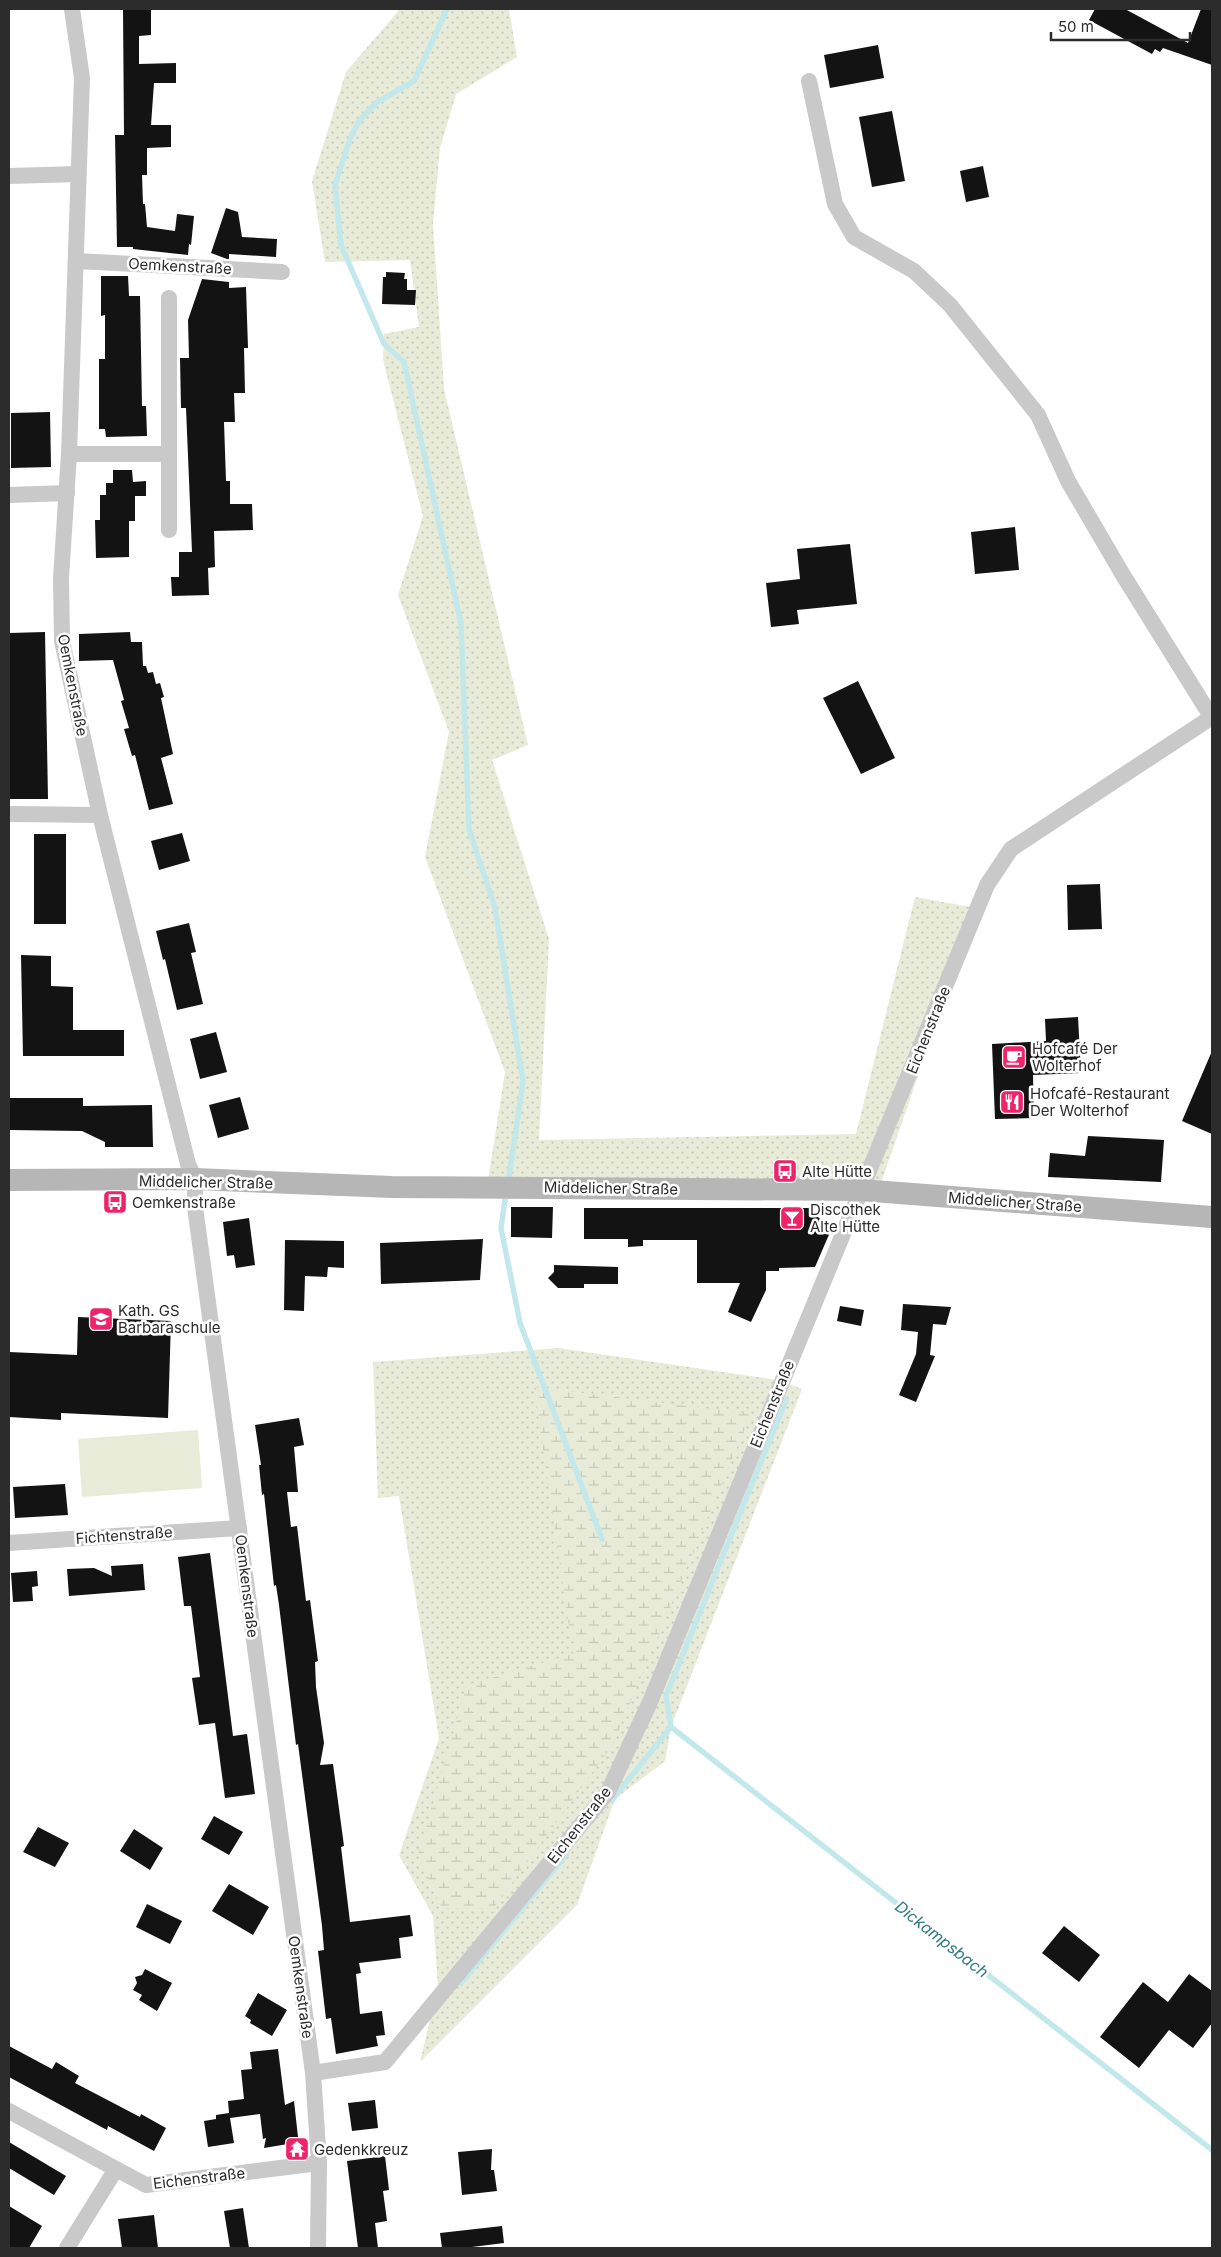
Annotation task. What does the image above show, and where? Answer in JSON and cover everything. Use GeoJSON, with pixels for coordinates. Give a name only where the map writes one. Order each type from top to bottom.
{"type":"FeatureCollection","features":[{"type":"Feature","properties":{"kind":"street","name":"Oemkenstraße"},"geometry":{"type":"LineString","coordinates":[[72,9],[82,78],[70,454],[61,578],[62,641],[100,815],[188,1164],[195,1180],[196,1207],[313,2073],[319,2163],[318,2248]]}},
{"type":"Feature","properties":{"kind":"street"},"geometry":{"type":"LineString","coordinates":[[809,81],[835,204],[854,237],[914,271],[950,305],[1038,415],[1068,481],[1123,575],[1212,718]]}},
{"type":"Feature","properties":{"kind":"street"},"geometry":{"type":"LineString","coordinates":[[9,176],[78,174]]}},
{"type":"Feature","properties":{"kind":"street","name":"Oemkenstraße"},"geometry":{"type":"LineString","coordinates":[[77,261],[282,272]]}},
{"type":"Feature","properties":{"kind":"street"},"geometry":{"type":"LineString","coordinates":[[169,298],[169,530]]}},
{"type":"Feature","properties":{"kind":"street"},"geometry":{"type":"LineString","coordinates":[[70,454],[169,454]]}},
{"type":"Feature","properties":{"kind":"street"},"geometry":{"type":"LineString","coordinates":[[9,495],[66,492]]}},
{"type":"Feature","properties":{"kind":"street","name":"Eichenstraße"},"geometry":{"type":"LineString","coordinates":[[313,2073],[385,2062],[608,1792],[650,1702],[860,1190],[869,1176],[987,885],[1011,849],[1212,718]]}},
{"type":"Feature","properties":{"kind":"street"},"geometry":{"type":"LineString","coordinates":[[9,814],[100,815]]}},
{"type":"Feature","properties":{"kind":"street","name":"Middelicher Straße"},"geometry":{"type":"LineString","coordinates":[[9,1180],[195,1180],[392,1187],[860,1190],[1212,1217]]}},
{"type":"Feature","properties":{"kind":"street","name":"Fichtenstraße"},"geometry":{"type":"LineString","coordinates":[[9,1543],[239,1528]]}},
{"type":"Feature","properties":{"kind":"street","name":"Eichenstraße"},"geometry":{"type":"LineString","coordinates":[[9,2111],[146,2185],[319,2163]]}},
{"type":"Feature","properties":{"kind":"street"},"geometry":{"type":"LineString","coordinates":[[66,2248],[116,2169]]}},
{"type":"Feature","properties":{"kind":"green space"},"geometry":{"type":"Polygon","coordinates":[[[400,9],[509,9],[517,57],[456,94],[440,148],[433,224],[444,389],[528,745],[492,760],[549,939],[539,1140],[856,1134],[915,897],[976,908],[881,1183],[487,1187],[505,1072],[425,857],[449,732],[398,595],[423,516],[383,360],[384,334],[419,327],[410,260],[325,262],[312,181],[346,72],[400,9]]]}},
{"type":"Feature","properties":{"kind":"green space"},"geometry":{"type":"Polygon","coordinates":[[[558,1348],[777,1380],[802,1389],[671,1727],[665,1761],[615,1799],[577,1905],[420,2062],[438,1986],[433,1916],[399,1855],[439,1738],[399,1496],[378,1498],[373,1362],[558,1348]]]}},
{"type":"Feature","properties":{"kind":"green space"},"geometry":{"type":"Polygon","coordinates":[[[534,1387],[751,1414],[613,1744],[493,1909],[442,1908],[418,1855],[467,1685],[573,1654],[534,1387]]]}},
{"type":"Feature","properties":{"kind":"green space"},"geometry":{"type":"Polygon","coordinates":[[[198,1430],[202,1488],[82,1497],[78,1439],[198,1430]]]}},
{"type":"Feature","properties":{"kind":"building"},"geometry":{"type":"Polygon","coordinates":[[[123,9],[151,9],[151,35],[139,36],[139,64],[176,63],[176,83],[154,83],[151,125],[171,125],[171,147],[147,148],[147,175],[142,175],[143,204],[145,204],[147,227],[175,231],[177,214],[194,216],[188,255],[133,249],[133,247],[117,247],[115,135],[124,135],[123,9]]]}},
{"type":"Feature","properties":{"kind":"building"},"geometry":{"type":"Polygon","coordinates":[[[1095,9],[1125,9],[1188,43],[1201,9],[1212,9],[1212,65],[1163,48],[1160,52],[1155,49],[1152,54],[1089,20],[1095,9]]]}},
{"type":"Feature","properties":{"kind":"building"},"geometry":{"type":"Polygon","coordinates":[[[878,45],[884,78],[830,88],[824,55],[878,45]]]}},
{"type":"Feature","properties":{"kind":"building"},"geometry":{"type":"Polygon","coordinates":[[[892,111],[905,181],[872,187],[859,117],[892,111]]]}},
{"type":"Feature","properties":{"kind":"building"},"geometry":{"type":"Polygon","coordinates":[[[983,166],[989,197],[966,202],[960,171],[983,166]]]}},
{"type":"Feature","properties":{"kind":"building"},"geometry":{"type":"Polygon","coordinates":[[[226,208],[238,212],[242,237],[277,239],[276,257],[229,254],[229,259],[227,259],[211,253],[226,208]]]}},
{"type":"Feature","properties":{"kind":"building"},"geometry":{"type":"Polygon","coordinates":[[[386,272],[405,273],[404,279],[407,279],[407,290],[416,290],[415,305],[382,304],[383,277],[386,277],[386,272]]]}},
{"type":"Feature","properties":{"kind":"building"},"geometry":{"type":"Polygon","coordinates":[[[101,276],[128,276],[129,296],[140,296],[142,406],[146,406],[147,436],[106,437],[105,429],[99,429],[99,359],[105,359],[105,315],[101,316],[101,276]]]}},
{"type":"Feature","properties":{"kind":"building"},"geometry":{"type":"Polygon","coordinates":[[[202,279],[229,282],[229,288],[246,287],[248,348],[244,348],[245,393],[234,393],[235,422],[224,422],[226,481],[230,481],[230,504],[252,504],[253,530],[214,531],[215,567],[208,568],[209,595],[172,596],[171,577],[179,577],[179,552],[192,552],[186,408],[181,408],[180,358],[189,358],[188,320],[202,279]]]}},
{"type":"Feature","properties":{"kind":"building"},"geometry":{"type":"Polygon","coordinates":[[[50,412],[51,467],[11,468],[11,413],[50,412]]]}},
{"type":"Feature","properties":{"kind":"building"},"geometry":{"type":"Polygon","coordinates":[[[113,470],[132,470],[133,482],[146,481],[146,496],[135,496],[135,521],[129,521],[129,557],[96,558],[95,520],[100,520],[100,495],[106,495],[106,483],[113,483],[113,470]]]}},
{"type":"Feature","properties":{"kind":"building"},"geometry":{"type":"Polygon","coordinates":[[[1015,527],[1019,570],[975,574],[971,532],[1015,527]]]}},
{"type":"Feature","properties":{"kind":"building"},"geometry":{"type":"Polygon","coordinates":[[[850,544],[857,604],[797,610],[799,624],[771,627],[766,583],[800,579],[797,549],[850,544]]]}},
{"type":"Feature","properties":{"kind":"building"},"geometry":{"type":"Polygon","coordinates":[[[45,632],[48,799],[9,799],[9,633],[45,632]]]}},
{"type":"Feature","properties":{"kind":"building"},"geometry":{"type":"Polygon","coordinates":[[[130,632],[131,642],[142,642],[143,666],[146,666],[148,673],[153,672],[156,684],[160,683],[164,697],[161,698],[173,754],[161,758],[173,804],[149,810],[135,755],[132,756],[124,729],[129,728],[121,701],[124,700],[113,660],[79,661],[79,634],[130,632]]]}},
{"type":"Feature","properties":{"kind":"building"},"geometry":{"type":"Polygon","coordinates":[[[858,681],[895,758],[861,774],[823,698],[858,681]]]}},
{"type":"Feature","properties":{"kind":"building"},"geometry":{"type":"Polygon","coordinates":[[[182,833],[190,861],[159,870],[151,841],[182,833]]]}},
{"type":"Feature","properties":{"kind":"building"},"geometry":{"type":"Polygon","coordinates":[[[34,834],[66,834],[66,924],[34,924],[34,834]]]}},
{"type":"Feature","properties":{"kind":"building"},"geometry":{"type":"Polygon","coordinates":[[[1100,884],[1102,929],[1068,930],[1067,885],[1100,884]]]}},
{"type":"Feature","properties":{"kind":"building"},"geometry":{"type":"Polygon","coordinates":[[[189,923],[196,952],[191,953],[203,1004],[177,1010],[165,959],[163,960],[156,931],[189,923]]]}},
{"type":"Feature","properties":{"kind":"building"},"geometry":{"type":"Polygon","coordinates":[[[21,955],[51,956],[51,986],[73,987],[73,1030],[124,1030],[124,1056],[23,1056],[21,955]]]}},
{"type":"Feature","properties":{"kind":"building"},"geometry":{"type":"Polygon","coordinates":[[[1078,1017],[1081,1073],[1033,1075],[1034,1118],[995,1119],[992,1044],[1046,1041],[1045,1019],[1078,1017]]]}},
{"type":"Feature","properties":{"kind":"building"},"geometry":{"type":"Polygon","coordinates":[[[216,1032],[227,1072],[200,1079],[190,1039],[216,1032]]]}},
{"type":"Feature","properties":{"kind":"building"},"geometry":{"type":"Polygon","coordinates":[[[1212,1051],[1212,1134],[1182,1121],[1212,1051]]]}},
{"type":"Feature","properties":{"kind":"building"},"geometry":{"type":"Polygon","coordinates":[[[240,1097],[249,1129],[218,1138],[209,1105],[240,1097]]]}},
{"type":"Feature","properties":{"kind":"building"},"geometry":{"type":"Polygon","coordinates":[[[9,1098],[83,1098],[83,1106],[152,1105],[153,1147],[105,1147],[105,1142],[82,1131],[9,1130],[9,1098]]]}},
{"type":"Feature","properties":{"kind":"building"},"geometry":{"type":"Polygon","coordinates":[[[1088,1136],[1164,1140],[1161,1182],[1048,1177],[1050,1153],[1085,1156],[1088,1136]]]}},
{"type":"Feature","properties":{"kind":"building"},"geometry":{"type":"Polygon","coordinates":[[[511,1207],[553,1207],[552,1238],[511,1237],[511,1207]]]}},
{"type":"Feature","properties":{"kind":"building"},"geometry":{"type":"Polygon","coordinates":[[[584,1208],[809,1208],[831,1230],[815,1267],[779,1268],[779,1271],[766,1271],[766,1290],[751,1322],[728,1312],[740,1283],[697,1283],[697,1240],[643,1240],[643,1246],[628,1247],[628,1239],[584,1239],[584,1208]]]}},
{"type":"Feature","properties":{"kind":"building"},"geometry":{"type":"Polygon","coordinates":[[[249,1218],[255,1265],[236,1268],[234,1255],[227,1256],[223,1222],[249,1218]]]}},
{"type":"Feature","properties":{"kind":"building"},"geometry":{"type":"Polygon","coordinates":[[[483,1239],[480,1280],[381,1284],[380,1243],[483,1239]]]}},
{"type":"Feature","properties":{"kind":"building"},"geometry":{"type":"Polygon","coordinates":[[[285,1240],[344,1241],[344,1268],[328,1267],[327,1277],[305,1276],[304,1311],[284,1310],[285,1240]]]}},
{"type":"Feature","properties":{"kind":"building"},"geometry":{"type":"Polygon","coordinates":[[[554,1265],[618,1267],[618,1284],[584,1284],[584,1288],[558,1288],[548,1278],[554,1272],[554,1265]]]}},
{"type":"Feature","properties":{"kind":"building"},"geometry":{"type":"Polygon","coordinates":[[[903,1304],[951,1307],[946,1325],[933,1324],[930,1355],[935,1356],[916,1402],[899,1395],[916,1354],[918,1332],[901,1330],[903,1304]]]}},
{"type":"Feature","properties":{"kind":"building"},"geometry":{"type":"Polygon","coordinates":[[[840,1306],[864,1310],[861,1326],[837,1321],[840,1306]]]}},
{"type":"Feature","properties":{"kind":"building"},"geometry":{"type":"Polygon","coordinates":[[[78,1317],[171,1321],[168,1418],[61,1413],[61,1420],[9,1417],[9,1352],[77,1355],[78,1317]]]}},
{"type":"Feature","properties":{"kind":"building"},"geometry":{"type":"Polygon","coordinates":[[[299,1418],[304,1445],[294,1447],[298,1492],[287,1492],[291,1527],[297,1526],[306,1601],[310,1600],[318,1661],[315,1662],[316,1687],[324,1743],[320,1765],[333,1764],[344,1846],[341,1847],[350,1922],[410,1915],[413,1936],[399,1938],[401,1958],[359,1963],[361,1973],[356,1974],[360,2014],[382,2011],[385,2035],[376,2036],[378,2046],[336,2054],[331,2018],[326,2019],[318,1951],[324,1950],[322,1926],[298,1744],[296,1745],[279,1605],[276,1585],[274,1586],[255,1425],[299,1418]]]}},
{"type":"Feature","properties":{"kind":"building"},"geometry":{"type":"Polygon","coordinates":[[[65,1484],[68,1515],[15,1518],[13,1487],[65,1484]]]}},
{"type":"Feature","properties":{"kind":"building"},"geometry":{"type":"Polygon","coordinates":[[[210,1553],[233,1736],[247,1734],[255,1794],[225,1798],[215,1723],[199,1725],[192,1678],[200,1677],[191,1606],[184,1606],[178,1557],[210,1553]]]}},
{"type":"Feature","properties":{"kind":"building"},"geometry":{"type":"Polygon","coordinates":[[[143,1564],[145,1590],[69,1596],[67,1569],[94,1568],[112,1576],[111,1566],[143,1564]]]}},
{"type":"Feature","properties":{"kind":"building"},"geometry":{"type":"Polygon","coordinates":[[[37,1571],[38,1586],[32,1587],[33,1601],[13,1602],[11,1573],[37,1571]]]}},
{"type":"Feature","properties":{"kind":"building"},"geometry":{"type":"Polygon","coordinates":[[[214,1816],[243,1832],[229,1855],[201,1839],[214,1816]]]}},
{"type":"Feature","properties":{"kind":"building"},"geometry":{"type":"Polygon","coordinates":[[[38,1827],[69,1843],[55,1867],[23,1852],[38,1827]]]}},
{"type":"Feature","properties":{"kind":"building"},"geometry":{"type":"Polygon","coordinates":[[[134,1829],[163,1848],[150,1870],[120,1851],[134,1829]]]}},
{"type":"Feature","properties":{"kind":"building"},"geometry":{"type":"Polygon","coordinates":[[[229,1884],[269,1907],[253,1935],[212,1911],[229,1884]]]}},
{"type":"Feature","properties":{"kind":"building"},"geometry":{"type":"Polygon","coordinates":[[[147,1904],[182,1921],[170,1944],[136,1927],[147,1904]]]}},
{"type":"Feature","properties":{"kind":"building"},"geometry":{"type":"Polygon","coordinates":[[[1064,1926],[1100,1955],[1079,1982],[1042,1953],[1064,1926]]]}},
{"type":"Feature","properties":{"kind":"building"},"geometry":{"type":"Polygon","coordinates":[[[145,1969],[172,1983],[157,2011],[139,2000],[142,1995],[133,1990],[137,1983],[135,1977],[142,1975],[145,1969]]]}},
{"type":"Feature","properties":{"kind":"building"},"geometry":{"type":"Polygon","coordinates":[[[1189,1974],[1212,1991],[1212,2023],[1193,2048],[1169,2030],[1139,2068],[1100,2037],[1143,1982],[1168,2002],[1189,1974]]]}},
{"type":"Feature","properties":{"kind":"building"},"geometry":{"type":"Polygon","coordinates":[[[258,1993],[287,2010],[272,2036],[250,2023],[251,2020],[245,2016],[258,1993]]]}},
{"type":"Feature","properties":{"kind":"building"},"geometry":{"type":"Polygon","coordinates":[[[9,2046],[52,2069],[56,2062],[79,2076],[75,2083],[140,2117],[141,2114],[166,2128],[154,2151],[108,2126],[107,2130],[9,2077],[9,2046]]]}},
{"type":"Feature","properties":{"kind":"building"},"geometry":{"type":"Polygon","coordinates":[[[278,2049],[285,2105],[294,2101],[298,2137],[294,2143],[264,2148],[266,2138],[263,2139],[260,2114],[230,2118],[234,2143],[208,2147],[204,2121],[216,2119],[216,2115],[229,2113],[228,2101],[244,2099],[241,2070],[252,2069],[250,2052],[278,2049]]]}},
{"type":"Feature","properties":{"kind":"building"},"geometry":{"type":"Polygon","coordinates":[[[375,2100],[378,2128],[352,2131],[348,2103],[375,2100]]]}},
{"type":"Feature","properties":{"kind":"building"},"geometry":{"type":"Polygon","coordinates":[[[9,2142],[66,2176],[54,2195],[9,2168],[9,2142]]]}},
{"type":"Feature","properties":{"kind":"building"},"geometry":{"type":"Polygon","coordinates":[[[492,2149],[491,2170],[494,2170],[497,2191],[462,2195],[458,2152],[492,2149]]]}},
{"type":"Feature","properties":{"kind":"building"},"geometry":{"type":"Polygon","coordinates":[[[385,2156],[389,2190],[383,2191],[387,2221],[375,2223],[378,2248],[358,2248],[347,2161],[385,2156]]]}},
{"type":"Feature","properties":{"kind":"building"},"geometry":{"type":"Polygon","coordinates":[[[9,2206],[42,2226],[29,2248],[9,2248],[9,2206]]]}},
{"type":"Feature","properties":{"kind":"building"},"geometry":{"type":"Polygon","coordinates":[[[243,2208],[249,2248],[230,2248],[224,2211],[243,2208]]]}},
{"type":"Feature","properties":{"kind":"building"},"geometry":{"type":"Polygon","coordinates":[[[154,2215],[158,2248],[122,2248],[118,2219],[154,2215]]]}},
{"type":"Feature","properties":{"kind":"building"},"geometry":{"type":"Polygon","coordinates":[[[502,2226],[504,2243],[464,2248],[442,2248],[440,2233],[502,2226]]]}},
{"type":"Feature","properties":{"kind":"waterway"},"geometry":{"type":"LineString","coordinates":[[447,9],[414,81],[377,102],[359,121],[350,139],[335,185],[341,245],[384,344],[404,362],[461,624],[469,829],[495,908],[523,1081],[508,1184]]}},
{"type":"Feature","properties":{"kind":"waterway"},"geometry":{"type":"LineString","coordinates":[[506,1193],[501,1228],[520,1323],[602,1539]]}},
{"type":"Feature","properties":{"kind":"waterway"},"geometry":{"type":"LineString","coordinates":[[612,1800],[671,1727],[666,1696],[786,1400]]}},
{"type":"Feature","properties":{"kind":"waterway","name":"Dickampsbach"},"geometry":{"type":"LineString","coordinates":[[671,1727],[1212,2150]]}},
{"type":"Feature","properties":{"kind":"waterway"},"geometry":{"type":"LineString","coordinates":[[461,1983],[566,1855]]}},
{"type":"Feature","properties":{"kind":"place","name":"Hofcafé Der Wolterhof"},"geometry":{"type":"Point","coordinates":[1014,1057]}},
{"type":"Feature","properties":{"kind":"place","name":"Hofcafé-Restaurant Der Wolterhof"},"geometry":{"type":"Point","coordinates":[1012,1102]}},
{"type":"Feature","properties":{"kind":"place","name":"Alte Hütte"},"geometry":{"type":"Point","coordinates":[785,1171]}},
{"type":"Feature","properties":{"kind":"place","name":"Oemkenstraße"},"geometry":{"type":"Point","coordinates":[115,1202]}},
{"type":"Feature","properties":{"kind":"place","name":"Discothek Alte Hütte"},"geometry":{"type":"Point","coordinates":[792,1218]}},
{"type":"Feature","properties":{"kind":"place","name":"Kath. GS Barbaraschule"},"geometry":{"type":"Point","coordinates":[101,1319]}},
{"type":"Feature","properties":{"kind":"place","name":"Gedenkkreuz"},"geometry":{"type":"Point","coordinates":[297,2149]}}]}
